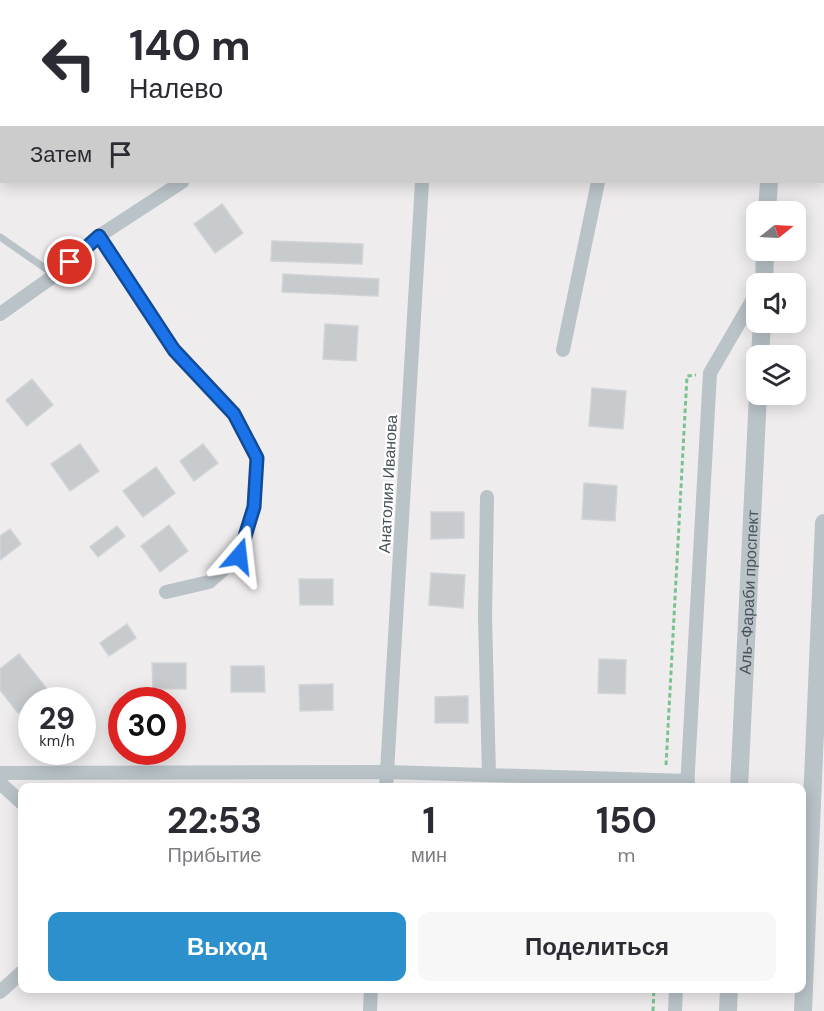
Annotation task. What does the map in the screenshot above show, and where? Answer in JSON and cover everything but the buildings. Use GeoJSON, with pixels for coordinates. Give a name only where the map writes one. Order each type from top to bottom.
{"type":"FeatureCollection","features":[{"type":"Feature","properties":{"kind":"street"},"geometry":{"type":"LineString","coordinates":[[0,314],[55,275],[99,236],[180,183]]}},
{"type":"Feature","properties":{"kind":"street","name":"Анатолия Иванова"},"geometry":{"type":"LineString","coordinates":[[386,783],[423,183]]}},
{"type":"Feature","properties":{"kind":"street"},"geometry":{"type":"LineString","coordinates":[[563,350],[598,183]]}},
{"type":"Feature","properties":{"kind":"street"},"geometry":{"type":"LineString","coordinates":[[768,201],[769,183]]}},
{"type":"Feature","properties":{"kind":"street"},"geometry":{"type":"LineString","coordinates":[[99,236],[174,350],[234,414],[257,458],[254,507],[239,556],[209,582],[166,592]]}},
{"type":"Feature","properties":{"kind":"street"},"geometry":{"type":"LineString","coordinates":[[688,783],[710,373],[746,311]]}},
{"type":"Feature","properties":{"kind":"street","name":"Аль-Фараби проспект"},"geometry":{"type":"LineString","coordinates":[[739,783],[757,405]]}},
{"type":"Feature","properties":{"kind":"street"},"geometry":{"type":"LineString","coordinates":[[487,497],[485,617],[489,775]]}},
{"type":"Feature","properties":{"kind":"street"},"geometry":{"type":"LineString","coordinates":[[806,941],[824,522]]}},
{"type":"Feature","properties":{"kind":"street"},"geometry":{"type":"LineString","coordinates":[[0,773],[387,772],[680,783]]}},
{"type":"Feature","properties":{"kind":"street"},"geometry":{"type":"LineString","coordinates":[[0,783],[18,799]]}},
{"type":"Feature","properties":{"kind":"street"},"geometry":{"type":"LineString","coordinates":[[0,992],[18,976]]}},
{"type":"Feature","properties":{"kind":"street"},"geometry":{"type":"LineString","coordinates":[[370,1011],[372,993]]}},
{"type":"Feature","properties":{"kind":"street"},"geometry":{"type":"LineString","coordinates":[[675,1011],[676,993]]}},
{"type":"Feature","properties":{"kind":"street"},"geometry":{"type":"LineString","coordinates":[[728,1011],[729,993]]}},
{"type":"Feature","properties":{"kind":"street"},"geometry":{"type":"LineString","coordinates":[[803,1011],[804,993]]}},
{"type":"Feature","properties":{"kind":"lane"},"geometry":{"type":"LineString","coordinates":[[0,237],[55,275]]}},
{"type":"Feature","properties":{"kind":"path"},"geometry":{"type":"LineString","coordinates":[[665,781],[687,376],[710,373]]}},
{"type":"Feature","properties":{"kind":"path"},"geometry":{"type":"LineString","coordinates":[[653,1011],[654,993]]}},
{"type":"Feature","properties":{"kind":"route"},"geometry":{"type":"LineString","coordinates":[[70,262],[99,236],[174,350],[234,414],[257,458],[254,507],[239,556]]}}]}
